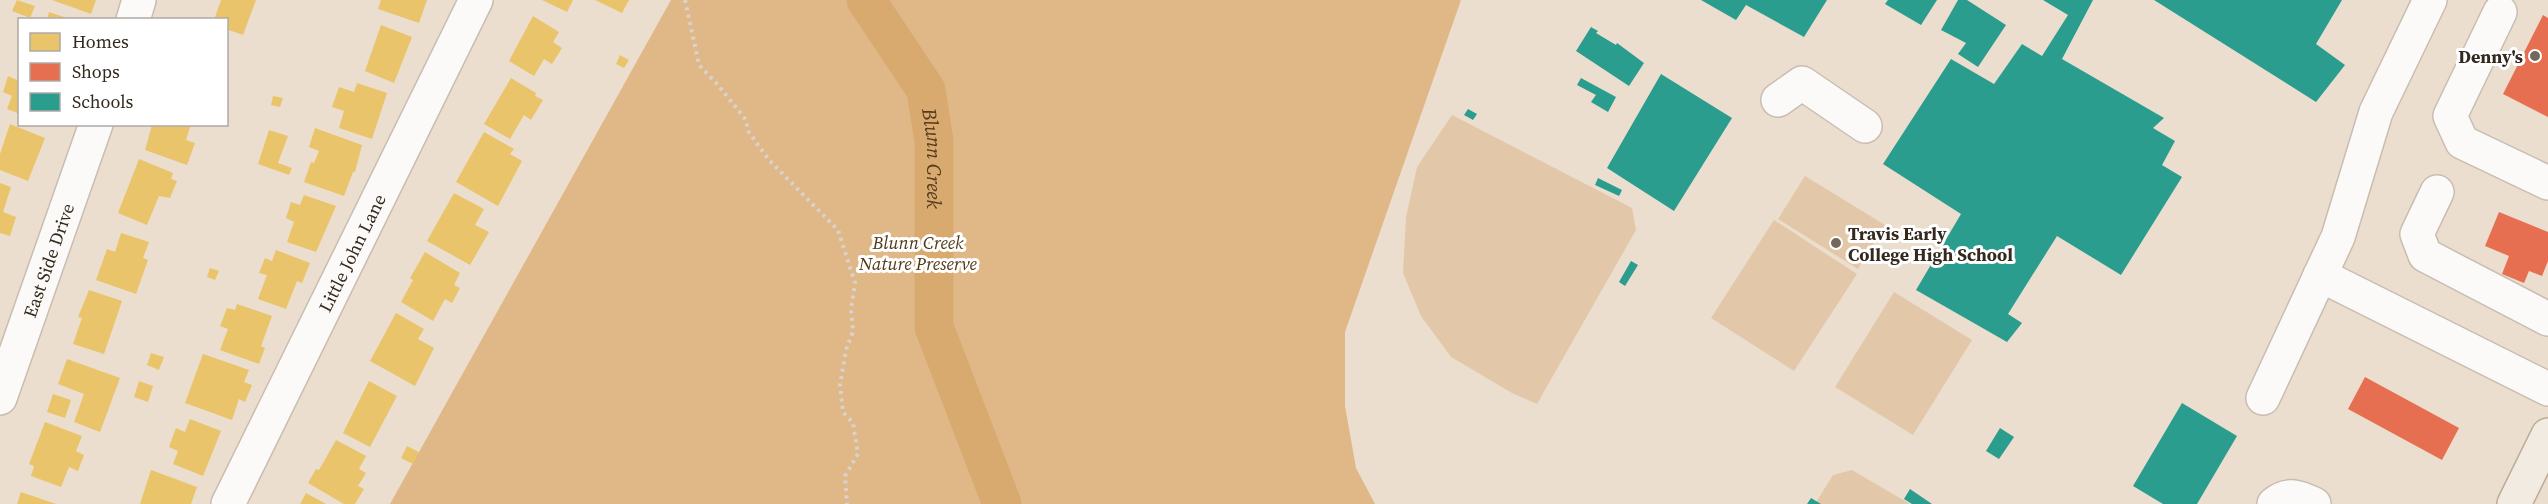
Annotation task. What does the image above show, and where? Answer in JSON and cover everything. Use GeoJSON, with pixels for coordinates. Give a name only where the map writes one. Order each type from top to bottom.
{"type":"FeatureCollection","features":[{"type":"Feature","properties":{"kind":"main road"},"geometry":{"type":"LineString","coordinates":[[2514,504],[2548,435]]}},
{"type":"Feature","properties":{"kind":"street"},"geometry":{"type":"LineString","coordinates":[[134,18],[139,0]]}},
{"type":"Feature","properties":{"kind":"street","name":"Little John Lane"},"geometry":{"type":"LineString","coordinates":[[228,504],[476,0]]}},
{"type":"Feature","properties":{"kind":"street"},"geometry":{"type":"LineString","coordinates":[[2263,398],[2338,237],[2376,112],[2430,0]]}},
{"type":"Feature","properties":{"kind":"street"},"geometry":{"type":"LineString","coordinates":[[2348,203],[2383,148],[2450,0]]}},
{"type":"Feature","properties":{"kind":"street"},"geometry":{"type":"LineString","coordinates":[[2500,12],[2450,116],[2462,142],[2548,183]]}},
{"type":"Feature","properties":{"kind":"street"},"geometry":{"type":"LineString","coordinates":[[1778,100],[1802,82],[1865,126]]}},
{"type":"Feature","properties":{"kind":"street","name":"East Side Drive"},"geometry":{"type":"LineString","coordinates":[[0,398],[95,126]]}},
{"type":"Feature","properties":{"kind":"street"},"geometry":{"type":"LineString","coordinates":[[2437,192],[2417,234],[2425,255],[2548,319]]}},
{"type":"Feature","properties":{"kind":"street"},"geometry":{"type":"LineString","coordinates":[[2320,275],[2548,388]]}},
{"type":"Feature","properties":{"kind":"street"},"geometry":{"type":"LineString","coordinates":[[2274,504],[2282,498],[2296,495],[2314,504]]}},
{"type":"Feature","properties":{"kind":"path"},"geometry":{"type":"LineString","coordinates":[[685,0],[689,9],[699,65],[746,120],[748,130],[769,160],[838,230],[855,283],[851,309],[853,331],[846,350],[840,385],[843,412],[853,423],[858,454],[844,476],[847,504]]}},
{"type":"Feature","properties":{"kind":"shaded area"},"geometry":{"type":"Polygon","coordinates":[[[1452,115],[1632,208],[1636,230],[1537,404],[1512,393],[1451,357],[1421,316],[1403,273],[1406,217],[1417,167],[1452,115]]]}},
{"type":"Feature","properties":{"kind":"shaded area"},"geometry":{"type":"Polygon","coordinates":[[[1805,176],[1885,225],[1858,269],[1778,219],[1805,176]]]}},
{"type":"Feature","properties":{"kind":"shaded area"},"geometry":{"type":"Polygon","coordinates":[[[1774,220],[1857,274],[1794,371],[1711,318],[1774,220]]]}},
{"type":"Feature","properties":{"kind":"shaded area"},"geometry":{"type":"Polygon","coordinates":[[[1894,292],[1972,340],[1913,435],[1835,387],[1894,292]]]}},
{"type":"Feature","properties":{"kind":"shaded area"},"geometry":{"type":"Polygon","coordinates":[[[1852,470],[1910,504],[1815,504],[1833,475],[1852,470]]]}},
{"type":"Feature","properties":{"kind":"green space","name":"Blunn Creek Nature Preserve"},"geometry":{"type":"Polygon","coordinates":[[[671,0],[1461,0],[1345,332],[1345,406],[1356,468],[1375,504],[390,504],[671,0]]]}},
{"type":"Feature","properties":{"kind":"building: Homes"},"geometry":{"type":"Polygon","coordinates":[[[17,0],[35,6],[30,18],[12,11],[17,0]]]}},
{"type":"Feature","properties":{"kind":"building: Homes"},"geometry":{"type":"Polygon","coordinates":[[[52,0],[96,0],[91,14],[52,0]]]}},
{"type":"Feature","properties":{"kind":"building: Homes"},"geometry":{"type":"Polygon","coordinates":[[[221,0],[256,0],[243,35],[228,30],[228,18],[215,18],[221,0]]]}},
{"type":"Feature","properties":{"kind":"building: Homes"},"geometry":{"type":"Polygon","coordinates":[[[381,0],[427,0],[419,23],[378,9],[381,0]]]}},
{"type":"Feature","properties":{"kind":"building: Homes"},"geometry":{"type":"Polygon","coordinates":[[[542,0],[573,0],[567,12],[542,0]]]}},
{"type":"Feature","properties":{"kind":"building: Homes"},"geometry":{"type":"Polygon","coordinates":[[[595,0],[629,0],[622,13],[595,0]]]}},
{"type":"Feature","properties":{"kind":"building: Homes"},"geometry":{"type":"Polygon","coordinates":[[[49,12],[67,18],[48,18],[49,12]]]}},
{"type":"Feature","properties":{"kind":"building: Homes"},"geometry":{"type":"Polygon","coordinates":[[[533,16],[559,32],[553,42],[562,48],[552,64],[544,59],[534,76],[509,61],[533,16]]]}},
{"type":"Feature","properties":{"kind":"building: Homes"},"geometry":{"type":"Polygon","coordinates":[[[381,25],[412,37],[394,83],[365,71],[381,25]]]}},
{"type":"Feature","properties":{"kind":"building: Homes"},"geometry":{"type":"Polygon","coordinates":[[[620,55],[629,60],[624,68],[616,64],[620,55]]]}},
{"type":"Feature","properties":{"kind":"building: Homes"},"geometry":{"type":"Polygon","coordinates":[[[8,76],[17,80],[18,77],[18,113],[7,109],[12,96],[3,92],[8,76]]]}},
{"type":"Feature","properties":{"kind":"building: Homes"},"geometry":{"type":"Polygon","coordinates":[[[511,78],[536,93],[535,96],[543,100],[531,120],[524,115],[510,139],[484,124],[511,78]]]}},
{"type":"Feature","properties":{"kind":"building: Homes"},"geometry":{"type":"Polygon","coordinates":[[[357,83],[387,93],[372,139],[339,128],[344,111],[332,107],[339,87],[354,92],[357,83]]]}},
{"type":"Feature","properties":{"kind":"building: Homes"},"geometry":{"type":"Polygon","coordinates":[[[273,96],[283,98],[280,107],[271,105],[273,96]]]}},
{"type":"Feature","properties":{"kind":"building: Homes"},"geometry":{"type":"Polygon","coordinates":[[[10,124],[45,138],[28,181],[0,170],[0,154],[10,124]]]}},
{"type":"Feature","properties":{"kind":"building: Homes"},"geometry":{"type":"Polygon","coordinates":[[[152,126],[190,126],[186,140],[195,143],[187,165],[145,150],[152,126]]]}},
{"type":"Feature","properties":{"kind":"building: Homes"},"geometry":{"type":"Polygon","coordinates":[[[315,128],[362,145],[355,172],[353,172],[344,196],[304,182],[311,162],[314,163],[319,151],[309,147],[315,128]]]}},
{"type":"Feature","properties":{"kind":"building: Homes"},"geometry":{"type":"Polygon","coordinates":[[[269,130],[288,136],[278,163],[292,168],[289,175],[258,164],[269,130]]]}},
{"type":"Feature","properties":{"kind":"building: Homes"},"geometry":{"type":"Polygon","coordinates":[[[484,132],[514,149],[510,154],[522,161],[498,206],[456,182],[484,132]]]}},
{"type":"Feature","properties":{"kind":"building: Homes"},"geometry":{"type":"Polygon","coordinates":[[[139,159],[173,173],[171,179],[177,181],[170,198],[159,196],[147,225],[118,213],[139,159]]]}},
{"type":"Feature","properties":{"kind":"building: Homes"},"geometry":{"type":"Polygon","coordinates":[[[0,183],[11,187],[3,212],[16,217],[10,236],[0,233],[0,183]]]}},
{"type":"Feature","properties":{"kind":"building: Homes"},"geometry":{"type":"Polygon","coordinates":[[[454,193],[484,209],[475,225],[489,232],[470,265],[427,241],[454,193]]]}},
{"type":"Feature","properties":{"kind":"building: Homes"},"geometry":{"type":"Polygon","coordinates":[[[304,195],[336,206],[316,252],[287,242],[294,222],[286,218],[291,202],[300,205],[304,195]]]}},
{"type":"Feature","properties":{"kind":"building: Homes"},"geometry":{"type":"Polygon","coordinates":[[[121,233],[149,242],[143,258],[148,260],[136,294],[96,280],[107,249],[115,252],[121,233]]]}},
{"type":"Feature","properties":{"kind":"building: Homes"},"geometry":{"type":"Polygon","coordinates":[[[276,250],[310,263],[302,283],[297,281],[286,309],[258,299],[267,275],[259,273],[265,258],[272,261],[276,250]]]}},
{"type":"Feature","properties":{"kind":"building: Homes"},"geometry":{"type":"Polygon","coordinates":[[[425,252],[460,273],[454,285],[460,288],[452,303],[445,299],[433,321],[401,302],[413,280],[410,278],[425,252]]]}},
{"type":"Feature","properties":{"kind":"building: Homes"},"geometry":{"type":"Polygon","coordinates":[[[210,268],[219,271],[215,280],[207,277],[210,268]]]}},
{"type":"Feature","properties":{"kind":"building: Homes"},"geometry":{"type":"Polygon","coordinates":[[[89,290],[122,301],[104,354],[73,344],[82,318],[78,317],[89,290]]]}},
{"type":"Feature","properties":{"kind":"building: Homes"},"geometry":{"type":"Polygon","coordinates":[[[237,304],[272,316],[261,346],[265,348],[259,364],[220,350],[228,329],[220,326],[227,308],[235,310],[237,304]]]}},
{"type":"Feature","properties":{"kind":"building: Homes"},"geometry":{"type":"Polygon","coordinates":[[[396,313],[424,329],[418,339],[434,348],[415,386],[370,361],[396,313]]]}},
{"type":"Feature","properties":{"kind":"building: Homes"},"geometry":{"type":"Polygon","coordinates":[[[151,353],[164,357],[159,370],[147,365],[151,353]]]}},
{"type":"Feature","properties":{"kind":"building: Homes"},"geometry":{"type":"Polygon","coordinates":[[[203,354],[249,370],[244,382],[252,385],[245,402],[239,399],[232,420],[185,403],[203,354]]]}},
{"type":"Feature","properties":{"kind":"building: Homes"},"geometry":{"type":"Polygon","coordinates":[[[67,359],[120,378],[100,432],[74,422],[84,394],[58,384],[67,359]]]}},
{"type":"Feature","properties":{"kind":"building: Homes"},"geometry":{"type":"Polygon","coordinates":[[[139,381],[153,386],[148,402],[134,397],[139,381]]]}},
{"type":"Feature","properties":{"kind":"building: Homes"},"geometry":{"type":"Polygon","coordinates":[[[369,381],[397,396],[370,447],[343,433],[369,381]]]}},
{"type":"Feature","properties":{"kind":"building: Homes"},"geometry":{"type":"Polygon","coordinates":[[[53,394],[71,400],[65,418],[47,412],[53,394]]]}},
{"type":"Feature","properties":{"kind":"building: Homes"},"geometry":{"type":"Polygon","coordinates":[[[190,419],[221,431],[203,476],[173,464],[178,451],[169,447],[176,428],[185,432],[190,419]]]}},
{"type":"Feature","properties":{"kind":"building: Homes"},"geometry":{"type":"Polygon","coordinates":[[[45,422],[82,436],[76,451],[84,455],[78,471],[69,467],[61,487],[31,476],[34,466],[29,464],[45,422]]]}},
{"type":"Feature","properties":{"kind":"building: Homes"},"geometry":{"type":"Polygon","coordinates":[[[336,440],[366,456],[359,469],[366,473],[358,486],[364,489],[355,504],[344,504],[308,483],[316,469],[319,470],[336,440]]]}},
{"type":"Feature","properties":{"kind":"building: Homes"},"geometry":{"type":"Polygon","coordinates":[[[407,446],[419,452],[413,464],[401,458],[407,446]]]}},
{"type":"Feature","properties":{"kind":"building: Homes"},"geometry":{"type":"Polygon","coordinates":[[[151,470],[197,487],[191,504],[140,504],[151,470]]]}},
{"type":"Feature","properties":{"kind":"building: Homes"},"geometry":{"type":"Polygon","coordinates":[[[21,492],[56,504],[17,504],[21,492]]]}},
{"type":"Feature","properties":{"kind":"building: Homes"},"geometry":{"type":"Polygon","coordinates":[[[306,493],[326,504],[300,504],[306,493]]]}},
{"type":"Feature","properties":{"kind":"building: Shops","name":"Denny's"},"geometry":{"type":"Polygon","coordinates":[[[2543,15],[2548,18],[2548,117],[2503,94],[2543,15]]]}},
{"type":"Feature","properties":{"kind":"building: Shops"},"geometry":{"type":"Polygon","coordinates":[[[2499,212],[2548,232],[2548,261],[2542,276],[2529,271],[2524,283],[2502,274],[2509,256],[2485,246],[2499,212]]]}},
{"type":"Feature","properties":{"kind":"building: Shops"},"geometry":{"type":"Polygon","coordinates":[[[2365,377],[2459,428],[2442,460],[2348,409],[2365,377]]]}},
{"type":"Feature","properties":{"kind":"building: Schools"},"geometry":{"type":"Polygon","coordinates":[[[1701,0],[1827,0],[1804,37],[1746,5],[1736,20],[1701,0]]]}},
{"type":"Feature","properties":{"kind":"building: Schools"},"geometry":{"type":"Polygon","coordinates":[[[1888,0],[1937,0],[1921,25],[1885,4],[1888,0]]]}},
{"type":"Feature","properties":{"kind":"building: Schools"},"geometry":{"type":"Polygon","coordinates":[[[1958,0],[1967,0],[2006,25],[1978,67],[1958,54],[1966,43],[1941,30],[1958,0]]]}},
{"type":"Feature","properties":{"kind":"building: Schools"},"geometry":{"type":"Polygon","coordinates":[[[2043,0],[2093,0],[2062,59],[2164,118],[2153,128],[2175,141],[2162,165],[2182,177],[2121,275],[2057,236],[2008,314],[2022,323],[2007,342],[1916,290],[1961,214],[1883,164],[1951,59],[1994,84],[2022,44],[2042,56],[2068,15],[2043,0]]]}},
{"type":"Feature","properties":{"kind":"building: Schools"},"geometry":{"type":"Polygon","coordinates":[[[2154,0],[2342,0],[2316,44],[2345,65],[2316,102],[2154,0]]]}},
{"type":"Feature","properties":{"kind":"building: Schools"},"geometry":{"type":"Polygon","coordinates":[[[1591,27],[1598,31],[1596,33],[1616,45],[1617,43],[1644,63],[1629,86],[1576,51],[1591,27]]]}},
{"type":"Feature","properties":{"kind":"building: Schools"},"geometry":{"type":"Polygon","coordinates":[[[1661,74],[1732,118],[1674,211],[1607,168],[1661,74]]]}},
{"type":"Feature","properties":{"kind":"building: Schools"},"geometry":{"type":"Polygon","coordinates":[[[1581,78],[1616,97],[1608,112],[1591,102],[1596,95],[1577,85],[1581,78]]]}},
{"type":"Feature","properties":{"kind":"building: Schools"},"geometry":{"type":"Polygon","coordinates":[[[1468,109],[1477,114],[1473,120],[1464,115],[1468,109]]]}},
{"type":"Feature","properties":{"kind":"building: Schools"},"geometry":{"type":"Polygon","coordinates":[[[1598,178],[1622,190],[1619,196],[1595,185],[1598,178]]]}},
{"type":"Feature","properties":{"kind":"building: Schools"},"geometry":{"type":"Polygon","coordinates":[[[1631,261],[1638,265],[1625,286],[1619,282],[1631,261]]]}},
{"type":"Feature","properties":{"kind":"building: Schools"},"geometry":{"type":"Polygon","coordinates":[[[2182,403],[2237,436],[2197,504],[2163,504],[2133,486],[2182,403]]]}},
{"type":"Feature","properties":{"kind":"building: Schools"},"geometry":{"type":"Polygon","coordinates":[[[2000,428],[2014,437],[1999,459],[1986,451],[2000,428]]]}},
{"type":"Feature","properties":{"kind":"building: Schools"},"geometry":{"type":"Polygon","coordinates":[[[1910,489],[1932,504],[1912,504],[1904,499],[1910,489]]]}},
{"type":"Feature","properties":{"kind":"building: Schools"},"geometry":{"type":"Polygon","coordinates":[[[1811,498],[1821,504],[1807,504],[1811,498]]]}},
{"type":"Feature","properties":{"kind":"waterway","name":"Blunn Creek"},"geometry":{"type":"LineString","coordinates":[[866,0],[926,90],[934,141],[934,327],[1002,504]]}},
{"type":"Feature","properties":{"kind":"place","name":"Denny's"},"geometry":{"type":"Point","coordinates":[2535,56]}},
{"type":"Feature","properties":{"kind":"place","name":"Travis Early College High School"},"geometry":{"type":"Point","coordinates":[1836,243]}}]}
